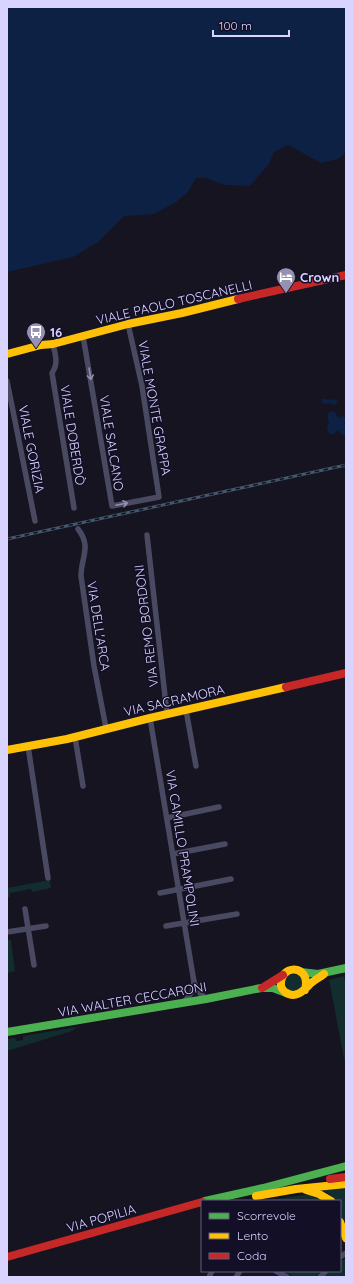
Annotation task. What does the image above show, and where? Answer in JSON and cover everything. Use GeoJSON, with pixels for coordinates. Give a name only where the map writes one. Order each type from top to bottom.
{"type":"FeatureCollection","features":[{"type":"Feature","properties":{"kind":"street","name":"VIALE PAOLO TOSCANELLI"},"geometry":{"type":"LineString","coordinates":[[7,354],[41,345],[53,344],[128,324],[346,275]]}},
{"type":"Feature","properties":{"kind":"street","name":"VIALE MONTE GRAPPA"},"geometry":{"type":"LineString","coordinates":[[128,324],[139,371],[159,497]]}},
{"type":"Feature","properties":{"kind":"street","name":"VIALE SALCANO"},"geometry":{"type":"LineString","coordinates":[[83,336],[112,506],[159,497]]}},
{"type":"Feature","properties":{"kind":"street","name":"VIALE DOBERDÒ"},"geometry":{"type":"LineString","coordinates":[[53,344],[57,361],[55,370],[52,373],[74,508]]}},
{"type":"Feature","properties":{"kind":"street","name":"VIALE GORIZIA"},"geometry":{"type":"LineString","coordinates":[[7,381],[35,521]]}},
{"type":"Feature","properties":{"kind":"street","name":"VIA DELL'ARCA"},"geometry":{"type":"LineString","coordinates":[[78,529],[86,545],[86,552],[81,567],[81,576],[94,666],[106,728]]}},
{"type":"Feature","properties":{"kind":"street","name":"VIA REMO BORDONI"},"geometry":{"type":"LineString","coordinates":[[147,535],[167,714]]}},
{"type":"Feature","properties":{"kind":"street","name":"VIA SACRAMORA"},"geometry":{"type":"LineString","coordinates":[[7,750],[75,737],[106,728],[346,673]]}},
{"type":"Feature","properties":{"kind":"street"},"geometry":{"type":"LineString","coordinates":[[186,710],[196,766]]}},
{"type":"Feature","properties":{"kind":"street","name":"VIA CAMILLO PRAMPOLINI"},"geometry":{"type":"LineString","coordinates":[[150,718],[194,982],[198,991],[206,998]]}},
{"type":"Feature","properties":{"kind":"street"},"geometry":{"type":"LineString","coordinates":[[75,737],[83,786]]}},
{"type":"Feature","properties":{"kind":"street"},"geometry":{"type":"LineString","coordinates":[[28,746],[48,878]]}},
{"type":"Feature","properties":{"kind":"street"},"geometry":{"type":"LineString","coordinates":[[167,818],[219,807]]}},
{"type":"Feature","properties":{"kind":"street"},"geometry":{"type":"LineString","coordinates":[[173,854],[225,844]]}},
{"type":"Feature","properties":{"kind":"street"},"geometry":{"type":"LineString","coordinates":[[160,892],[231,879]]}},
{"type":"Feature","properties":{"kind":"street"},"geometry":{"type":"LineString","coordinates":[[25,909],[34,965]]}},
{"type":"Feature","properties":{"kind":"street"},"geometry":{"type":"LineString","coordinates":[[166,926],[237,914]]}},
{"type":"Feature","properties":{"kind":"street"},"geometry":{"type":"LineString","coordinates":[[7,932],[46,926]]}},
{"type":"Feature","properties":{"kind":"street"},"geometry":{"type":"LineString","coordinates":[[301,972],[324,974],[346,968]]}},
{"type":"Feature","properties":{"kind":"street","name":"VIA WALTER CECCARONI"},"geometry":{"type":"LineString","coordinates":[[261,988],[293,969],[301,972]]}},
{"type":"Feature","properties":{"kind":"street"},"geometry":{"type":"LineString","coordinates":[[301,972],[304,974],[307,982],[305,990]]}},
{"type":"Feature","properties":{"kind":"street"},"geometry":{"type":"LineString","coordinates":[[305,990],[324,974]]}},
{"type":"Feature","properties":{"kind":"street"},"geometry":{"type":"LineString","coordinates":[[283,975],[280,983],[286,994]]}},
{"type":"Feature","properties":{"kind":"street"},"geometry":{"type":"LineString","coordinates":[[184,1002],[192,992],[194,982]]}},
{"type":"Feature","properties":{"kind":"street","name":"VIA WALTER CECCARONI"},"geometry":{"type":"LineString","coordinates":[[7,1032],[261,988],[274,988],[294,996],[305,990]]}},
{"type":"Feature","properties":{"kind":"street"},"geometry":{"type":"LineString","coordinates":[[235,1200],[346,1166]]}},
{"type":"Feature","properties":{"kind":"street"},"geometry":{"type":"LineString","coordinates":[[211,1200],[346,1177]]}},
{"type":"Feature","properties":{"kind":"street"},"geometry":{"type":"LineString","coordinates":[[264,1191],[346,1184]]}},
{"type":"Feature","properties":{"kind":"street"},"geometry":{"type":"LineString","coordinates":[[296,1189],[309,1190],[327,1197],[330,1200]]}},
{"type":"Feature","properties":{"kind":"street","name":"VIA POPILIA"},"geometry":{"type":"LineString","coordinates":[[7,1257],[201,1202]]}},
{"type":"Feature","properties":{"kind":"street","name":"VIA POPILIA"},"geometry":{"type":"LineString","coordinates":[[7,1263],[201,1208]]}},
{"type":"Feature","properties":{"kind":"street"},"geometry":{"type":"LineString","coordinates":[[341,1225],[346,1238]]}},
{"type":"Feature","properties":{"kind":"street"},"geometry":{"type":"LineString","coordinates":[[278,1272],[287,1277]]}},
{"type":"Feature","properties":{"kind":"green space"},"geometry":{"type":"Polygon","coordinates":[[[50,880],[51,888],[32,892],[31,889],[10,893],[10,897],[7,897],[7,888],[50,880]]]}},
{"type":"Feature","properties":{"kind":"green space"},"geometry":{"type":"Polygon","coordinates":[[[7,940],[11,940],[15,971],[7,973],[7,940]]]}},
{"type":"Feature","properties":{"kind":"green space"},"geometry":{"type":"Polygon","coordinates":[[[290,974],[298,974],[303,979],[301,990],[298,992],[290,992],[285,987],[285,979],[290,974]]]}},
{"type":"Feature","properties":{"kind":"green space"},"geometry":{"type":"Polygon","coordinates":[[[344,976],[346,985],[346,1068],[329,980],[344,976]]]}},
{"type":"Feature","properties":{"kind":"green space"},"geometry":{"type":"Polygon","coordinates":[[[77,1027],[72,1031],[7,1051],[7,1039],[15,1038],[16,1041],[23,1040],[23,1036],[77,1027]]]}},
{"type":"Feature","properties":{"kind":"green space"},"geometry":{"type":"Polygon","coordinates":[[[346,1187],[346,1212],[343,1225],[341,1200],[335,1200],[323,1190],[346,1187]]]}},
{"type":"Feature","properties":{"kind":"green space"},"geometry":{"type":"Polygon","coordinates":[[[312,1195],[322,1200],[270,1200],[312,1195]]]}},
{"type":"Feature","properties":{"kind":"green space"},"geometry":{"type":"Polygon","coordinates":[[[346,1258],[346,1277],[324,1277],[329,1272],[341,1272],[341,1261],[346,1258]]]}},
{"type":"Feature","properties":{"kind":"green space"},"geometry":{"type":"Polygon","coordinates":[[[285,1272],[320,1272],[315,1277],[294,1277],[285,1272]]]}},
{"type":"Feature","properties":{"kind":"water"},"geometry":{"type":"Polygon","coordinates":[[[7,7],[346,7],[346,152],[338,159],[321,163],[288,145],[274,152],[269,164],[250,186],[224,185],[206,178],[196,178],[188,192],[176,202],[154,214],[124,216],[98,242],[73,257],[7,272],[7,7]]]}},
{"type":"Feature","properties":{"kind":"water"},"geometry":{"type":"Polygon","coordinates":[[[322,399],[336,399],[338,402],[334,405],[330,403],[324,404],[322,399]]]}},
{"type":"Feature","properties":{"kind":"water"},"geometry":{"type":"Polygon","coordinates":[[[330,411],[336,413],[338,418],[343,416],[346,418],[346,422],[343,424],[346,426],[346,434],[342,435],[338,430],[334,434],[328,432],[327,428],[329,423],[327,416],[330,411]]]}},
{"type":"Feature","properties":{"kind":"railway"},"geometry":{"type":"LineString","coordinates":[[7,539],[346,465]]}},
{"type":"Feature","properties":{"kind":"traffic: fast"},"geometry":{"type":"LineString","coordinates":[[301,972],[318,974],[346,968]]}},
{"type":"Feature","properties":{"kind":"traffic: fast"},"geometry":{"type":"LineString","coordinates":[[7,1032],[206,999],[261,988],[273,988],[286,993]]}},
{"type":"Feature","properties":{"kind":"traffic: fast"},"geometry":{"type":"LineString","coordinates":[[209,1200],[263,1188],[346,1166]]}},
{"type":"Feature","properties":{"kind":"traffic: slow"},"geometry":{"type":"LineString","coordinates":[[7,354],[238,299]]}},
{"type":"Feature","properties":{"kind":"traffic: slow"},"geometry":{"type":"LineString","coordinates":[[7,750],[67,739],[150,718],[286,687]]}},
{"type":"Feature","properties":{"kind":"traffic: slow"},"geometry":{"type":"LineString","coordinates":[[305,990],[306,982],[305,976],[298,970],[289,971],[281,980],[281,987],[283,990],[289,994],[296,995],[303,991],[306,988],[311,983],[324,974]]}},
{"type":"Feature","properties":{"kind":"traffic: slow"},"geometry":{"type":"LineString","coordinates":[[256,1196],[296,1189],[346,1184]]}},
{"type":"Feature","properties":{"kind":"traffic: slow"},"geometry":{"type":"LineString","coordinates":[[306,1190],[319,1194],[329,1200]]}},
{"type":"Feature","properties":{"kind":"traffic: slow"},"geometry":{"type":"LineString","coordinates":[[341,1225],[346,1238]]}},
{"type":"Feature","properties":{"kind":"traffic: jam"},"geometry":{"type":"LineString","coordinates":[[238,299],[346,275]]}},
{"type":"Feature","properties":{"kind":"traffic: jam"},"geometry":{"type":"LineString","coordinates":[[286,687],[346,673]]}},
{"type":"Feature","properties":{"kind":"traffic: jam"},"geometry":{"type":"LineString","coordinates":[[262,988],[283,975]]}},
{"type":"Feature","properties":{"kind":"traffic: jam"},"geometry":{"type":"LineString","coordinates":[[330,1179],[346,1177]]}},
{"type":"Feature","properties":{"kind":"traffic: jam"},"geometry":{"type":"LineString","coordinates":[[7,1257],[201,1202]]}},
{"type":"Feature","properties":{"kind":"place","name":"Crown"},"geometry":{"type":"Point","coordinates":[286,294]}},
{"type":"Feature","properties":{"kind":"place","name":"16"},"geometry":{"type":"Point","coordinates":[36,349]}}]}
